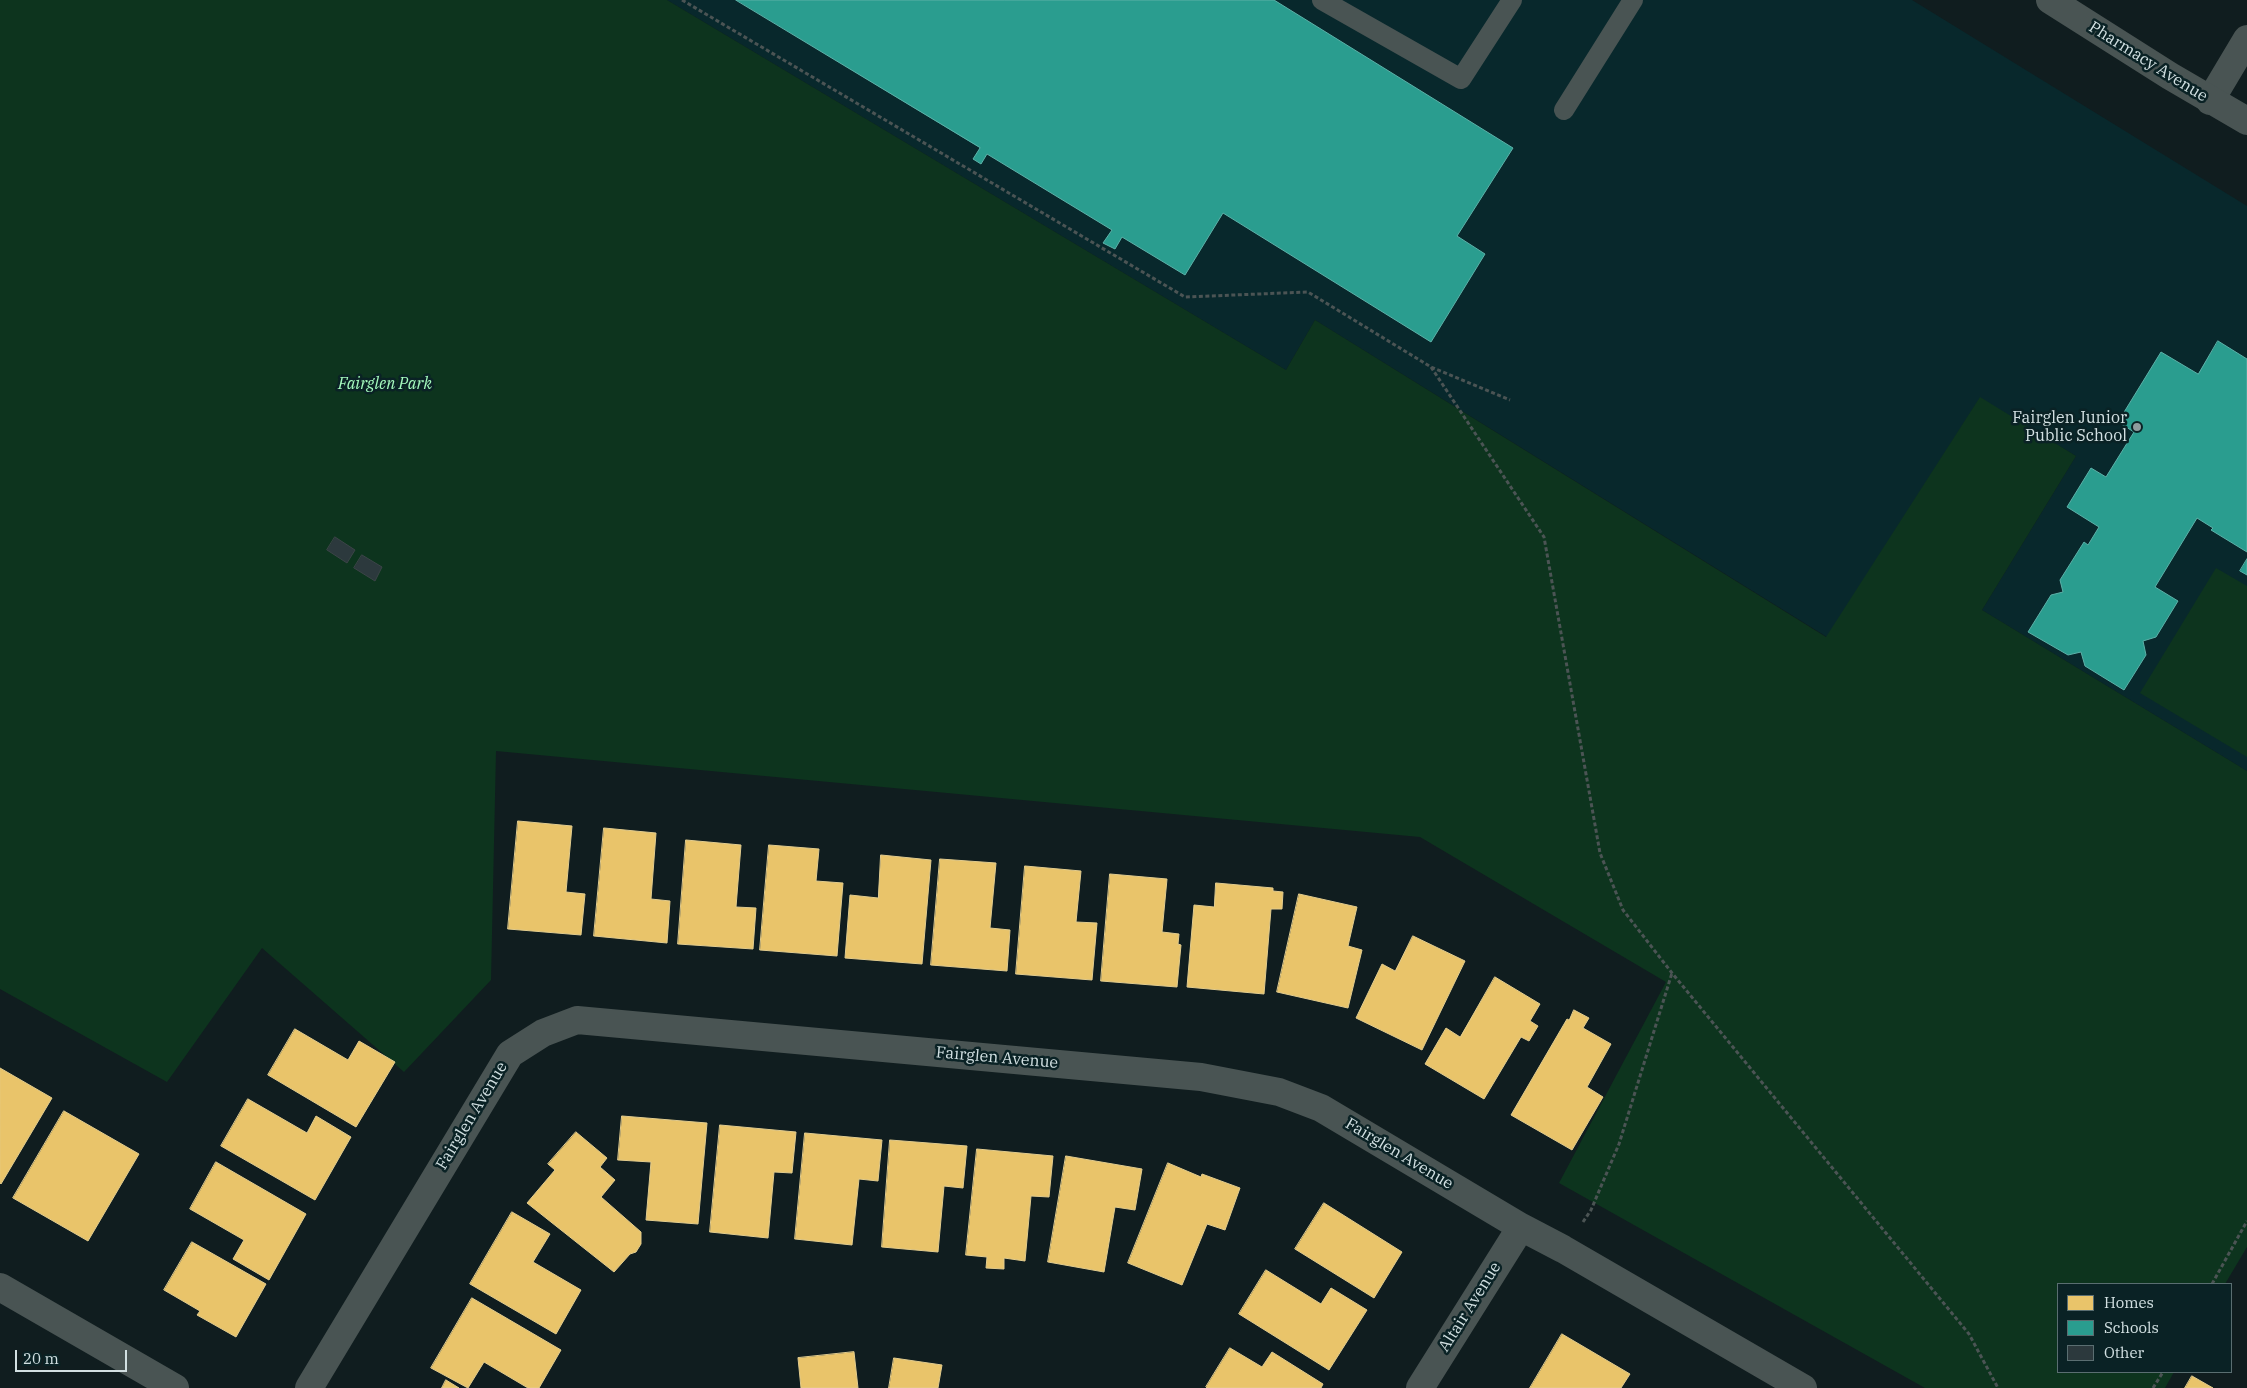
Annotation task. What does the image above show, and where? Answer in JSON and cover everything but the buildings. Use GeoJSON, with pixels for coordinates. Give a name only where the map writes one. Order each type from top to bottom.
{"type":"FeatureCollection","features":[{"type":"Feature","properties":{"kind":"street","name":"Pharmacy Avenue"},"geometry":{"type":"LineString","coordinates":[[2050,0],[2210,101],[2247,121]]}},
{"type":"Feature","properties":{"kind":"street"},"geometry":{"type":"LineString","coordinates":[[2210,101],[2247,39]]}},
{"type":"Feature","properties":{"kind":"street","name":"Fairglen Avenue"},"geometry":{"type":"LineString","coordinates":[[308,1388],[510,1054],[543,1033],[577,1020],[1201,1077],[1279,1092],[1321,1108],[1520,1227],[1563,1249],[1803,1388]]}},
{"type":"Feature","properties":{"kind":"street","name":"Altair Avenue"},"geometry":{"type":"LineString","coordinates":[[1420,1388],[1520,1227]]}},
{"type":"Feature","properties":{"kind":"street"},"geometry":{"type":"LineString","coordinates":[[0,1287],[175,1388]]}},
{"type":"Feature","properties":{"kind":"lane"},"geometry":{"type":"LineString","coordinates":[[1322,0],[1461,79],[1512,0]]}},
{"type":"Feature","properties":{"kind":"lane"},"geometry":{"type":"LineString","coordinates":[[1564,110],[1633,0]]}},
{"type":"Feature","properties":{"kind":"path"},"geometry":{"type":"LineString","coordinates":[[682,0],[1185,298],[1308,292],[1430,367],[1510,400]]}},
{"type":"Feature","properties":{"kind":"path"},"geometry":{"type":"LineString","coordinates":[[1430,367],[1544,537],[1600,853],[1623,910],[1672,973],[1969,1334],[1998,1388]]}},
{"type":"Feature","properties":{"kind":"path"},"geometry":{"type":"LineString","coordinates":[[1582,1224],[1619,1144],[1672,973]]}},
{"type":"Feature","properties":{"kind":"path"},"geometry":{"type":"LineString","coordinates":[[2213,1283],[2247,1221]]}},
{"type":"Feature","properties":{"kind":"path"},"geometry":{"type":"LineString","coordinates":[[2153,1388],[2162,1373]]}},
{"type":"Feature","properties":{"kind":"shaded area"},"geometry":{"type":"Polygon","coordinates":[[[667,0],[1912,0],[2247,206],[2247,771],[1982,610],[2076,456],[1980,398],[1827,637],[1315,320],[1286,370],[667,0]]]}},
{"type":"Feature","properties":{"kind":"green space","name":"Fairglen Park"},"geometry":{"type":"Polygon","coordinates":[[[0,0],[667,0],[1286,370],[1315,320],[1826,637],[1980,397],[2076,456],[1982,610],[2247,771],[2247,1247],[2226,1283],[2057,1283],[2057,1373],[2173,1373],[2165,1388],[1925,1388],[1559,1183],[1666,982],[1420,837],[496,751],[491,980],[404,1072],[262,948],[167,1082],[0,989],[0,0]]]}},
{"type":"Feature","properties":{"kind":"green space"},"geometry":{"type":"Polygon","coordinates":[[[2216,568],[2247,586],[2247,757],[2140,693],[2216,568]]]}},
{"type":"Feature","properties":{"kind":"place","name":"Fairglen Junior Public School"},"geometry":{"type":"Point","coordinates":[2137,427]}}]}
